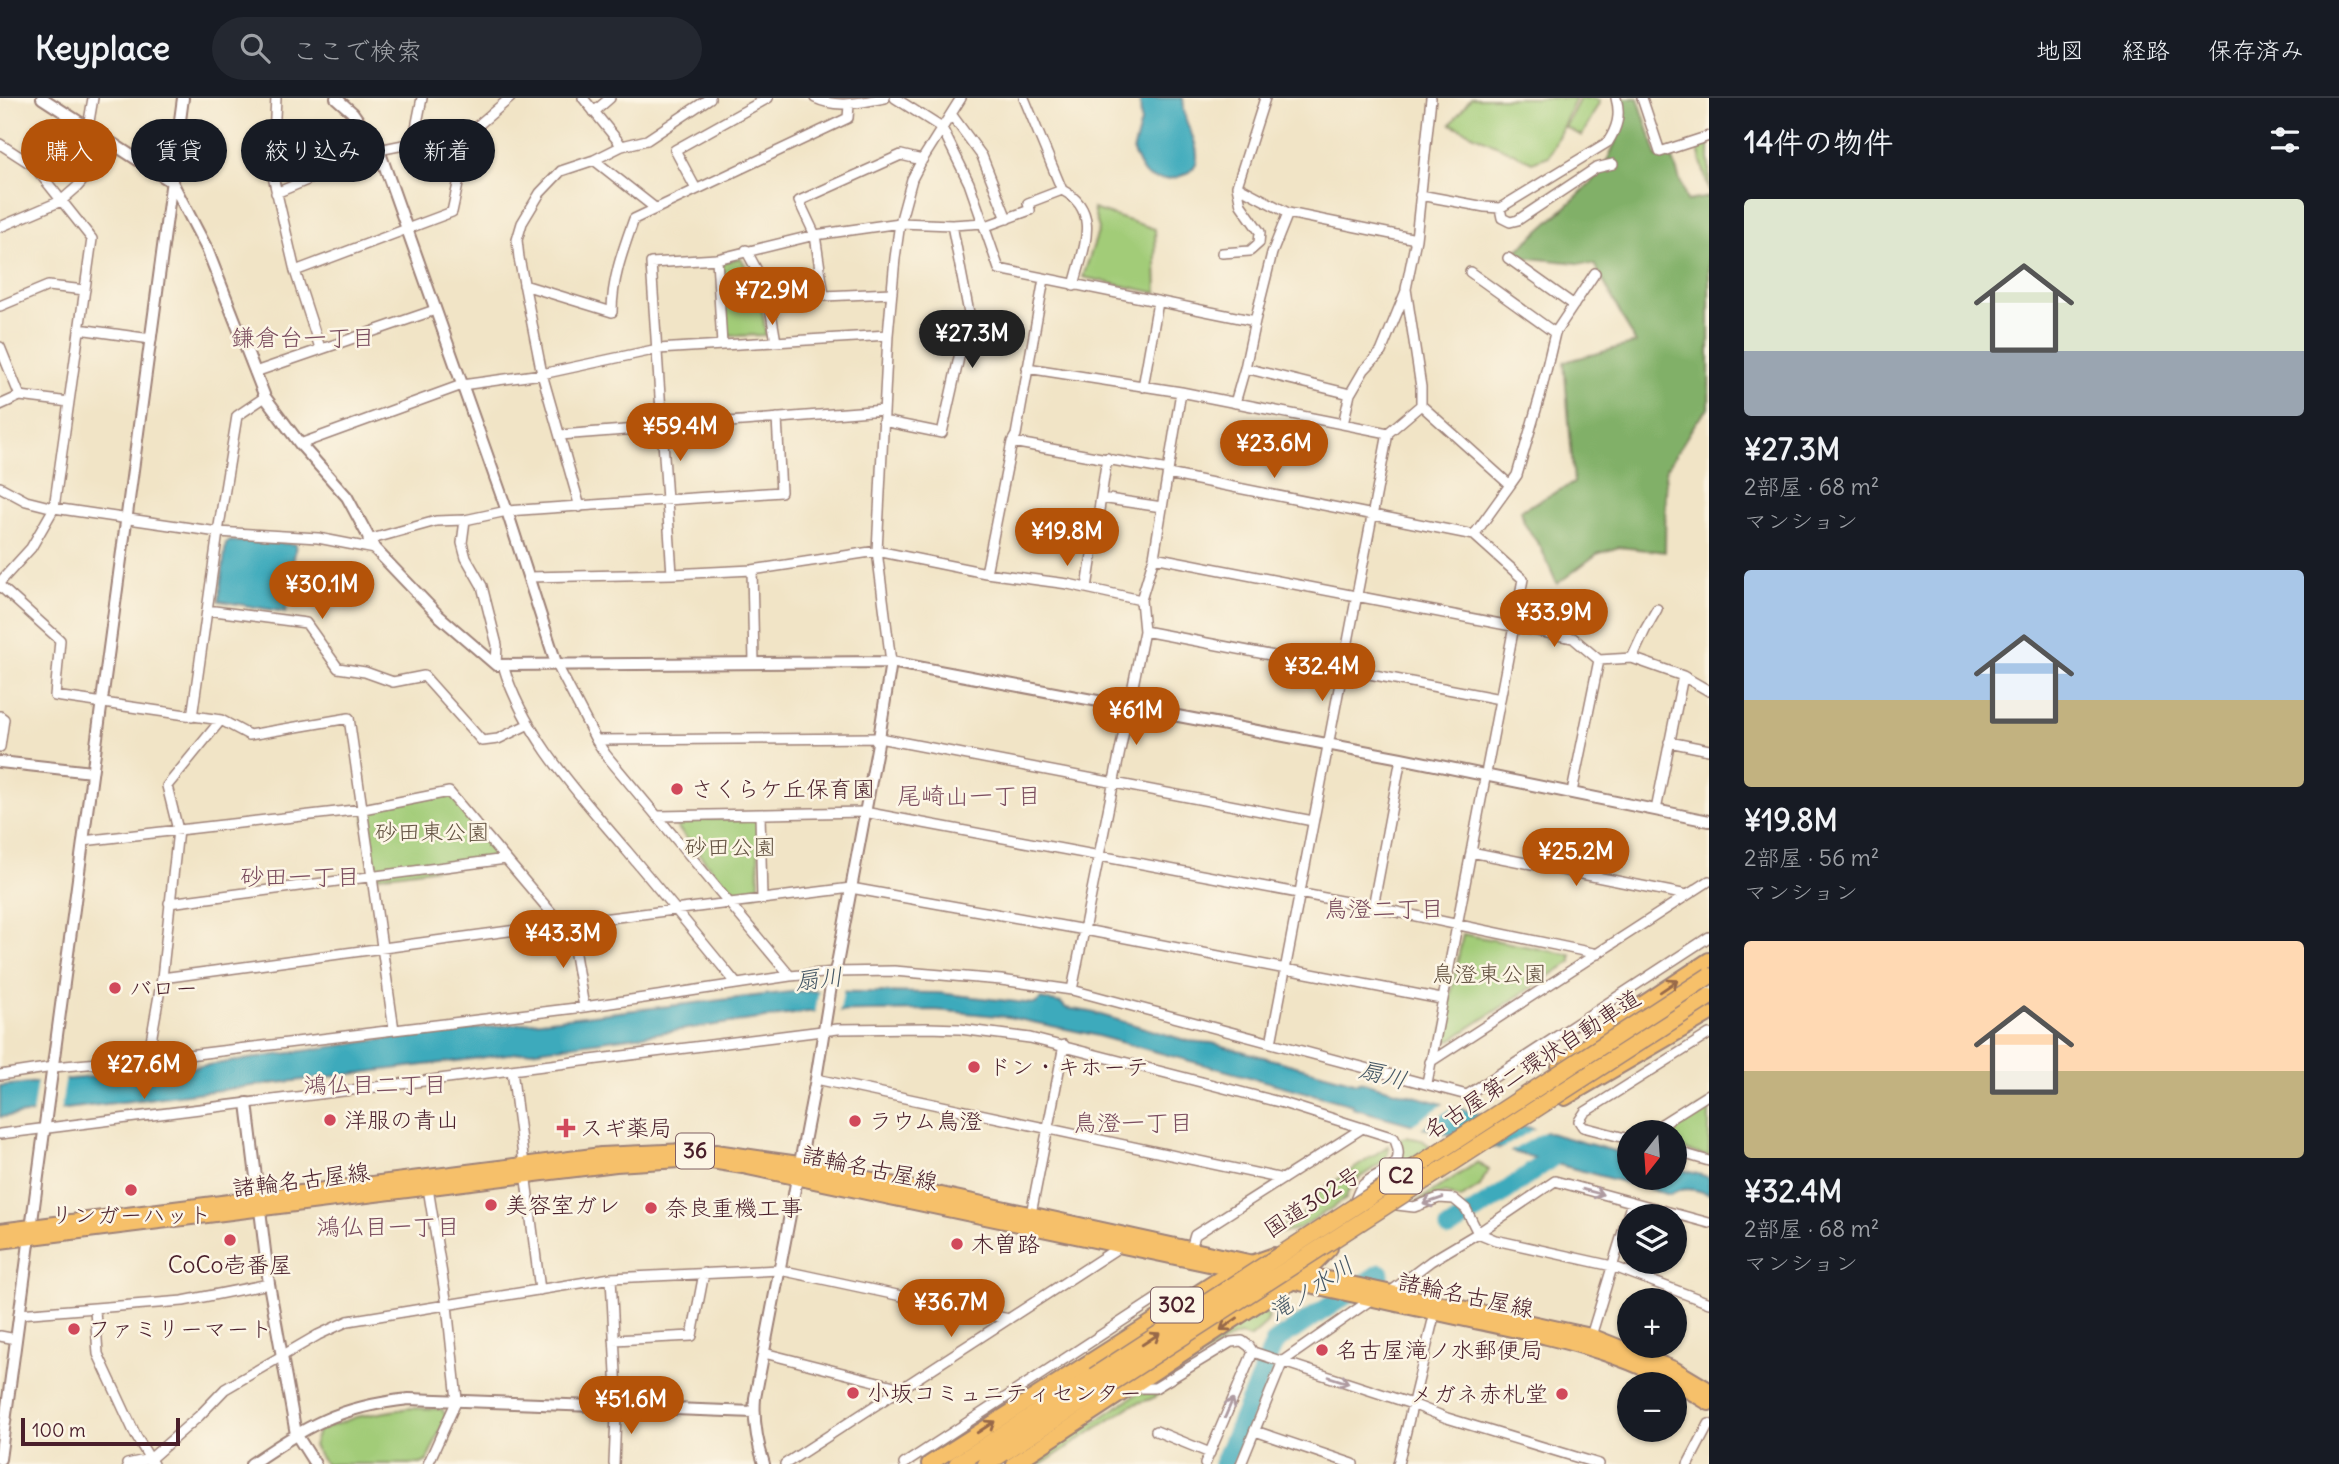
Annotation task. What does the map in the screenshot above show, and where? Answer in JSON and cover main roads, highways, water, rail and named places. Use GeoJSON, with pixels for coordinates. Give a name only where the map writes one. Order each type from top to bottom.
{"type":"FeatureCollection","features":[{"type":"Feature","properties":{"kind":"highway","name":"名古屋第二環状自動車道"},"geometry":{"type":"LineString","coordinates":[[957,1464],[1709,976]]}},
{"type":"Feature","properties":{"kind":"highway","name":"名古屋第二環状自動車道"},"geometry":{"type":"LineString","coordinates":[[986,1464],[1094,1376],[1709,996]]}},
{"type":"Feature","properties":{"kind":"main road","name":"国道302号"},"geometry":{"type":"LineString","coordinates":[[929,1464],[1094,1376],[1235,1269],[1274,1255],[1430,1154],[1515,1098],[1641,1005],[1709,960]]}},
{"type":"Feature","properties":{"kind":"main road","name":"302"},"geometry":{"type":"LineString","coordinates":[[1014,1464],[1298,1278],[1323,1252],[1545,1110],[1709,1014]]}},
{"type":"Feature","properties":{"kind":"main road","name":"諸輪名古屋線"},"geometry":{"type":"LineString","coordinates":[[259,1203],[428,1188],[601,1155],[680,1150],[744,1156],[797,1170],[1128,1241],[1191,1249],[1252,1262],[1298,1278]]}},
{"type":"Feature","properties":{"kind":"main road","name":"諸輪名古屋線"},"geometry":{"type":"LineString","coordinates":[[797,1170],[1031,1214],[1235,1269],[1298,1278],[1559,1339],[1621,1357],[1709,1403]]}},
{"type":"Feature","properties":{"kind":"main road","name":"諸輪名古屋線"},"geometry":{"type":"LineString","coordinates":[[0,1231],[30,1232],[524,1171]]}},
{"type":"Feature","properties":{"kind":"main road","name":"諸輪名古屋線"},"geometry":{"type":"LineString","coordinates":[[0,1241],[30,1232]]}},
{"type":"Feature","properties":{"kind":"main road","name":"諸輪名古屋線"},"geometry":{"type":"LineString","coordinates":[[1359,1292],[1390,1292],[1591,1336],[1674,1369],[1709,1390]]}},
{"type":"Feature","properties":{"kind":"water"},"geometry":{"type":"Polygon","coordinates":[[[1140,98],[1183,98],[1186,120],[1197,153],[1195,165],[1185,174],[1169,179],[1153,178],[1147,176],[1141,168],[1133,152],[1141,122],[1140,98]]]}},
{"type":"Feature","properties":{"kind":"water"},"geometry":{"type":"Polygon","coordinates":[[[226,543],[296,544],[286,612],[219,601],[226,543]]]}},
{"type":"Feature","properties":{"kind":"water"},"geometry":{"type":"Polygon","coordinates":[[[799,991],[938,993],[1035,1004],[1041,999],[1188,1041],[1212,1043],[1617,1152],[1617,1180],[1090,1034],[1008,1017],[935,1010],[808,1012],[465,1060],[0,1117],[0,1086],[195,1067],[378,1040],[799,991]]]}},
{"type":"Feature","properties":{"kind":"water"},"geometry":{"type":"Polygon","coordinates":[[[1687,1171],[1709,1177],[1709,1194],[1689,1189],[1687,1171]]]}},
{"type":"Feature","properties":{"kind":"water"},"geometry":{"type":"Polygon","coordinates":[[[1652,1190],[1680,1190],[1670,1195],[1652,1190]]]}},
{"type":"Feature","properties":{"kind":"waterway","name":"滝ノ水川"},"geometry":{"type":"LineString","coordinates":[[1449,1228],[1561,1151]]}},
{"type":"Feature","properties":{"kind":"waterway","name":"滝ノ水川"},"geometry":{"type":"LineString","coordinates":[[1223,1464],[1275,1342],[1380,1273]]}},
{"type":"Feature","properties":{"kind":"place","name":"さくらケ丘保育園"},"geometry":{"type":"Point","coordinates":[677,789]}},
{"type":"Feature","properties":{"kind":"place","name":"バロー"},"geometry":{"type":"Point","coordinates":[115,988]}},
{"type":"Feature","properties":{"kind":"place","name":"ドン・キホーテ"},"geometry":{"type":"Point","coordinates":[974,1067]}},
{"type":"Feature","properties":{"kind":"place","name":"洋服の青山"},"geometry":{"type":"Point","coordinates":[330,1120]}},
{"type":"Feature","properties":{"kind":"place","name":"ラウム鳥澄"},"geometry":{"type":"Point","coordinates":[855,1121]}},
{"type":"Feature","properties":{"kind":"place","name":"スギ薬局"},"geometry":{"type":"Point","coordinates":[566,1128]}},
{"type":"Feature","properties":{"kind":"place","name":"リンガーハット"},"geometry":{"type":"Point","coordinates":[131,1190]}},
{"type":"Feature","properties":{"kind":"place","name":"美容室ガレ"},"geometry":{"type":"Point","coordinates":[491,1205]}},
{"type":"Feature","properties":{"kind":"place","name":"奈良重機工事"},"geometry":{"type":"Point","coordinates":[651,1208]}},
{"type":"Feature","properties":{"kind":"place","name":"CoCo壱番屋"},"geometry":{"type":"Point","coordinates":[230,1240]}},
{"type":"Feature","properties":{"kind":"place","name":"木曽路"},"geometry":{"type":"Point","coordinates":[957,1244]}},
{"type":"Feature","properties":{"kind":"place","name":"ファミリーマート"},"geometry":{"type":"Point","coordinates":[74,1329]}},
{"type":"Feature","properties":{"kind":"place","name":"名古屋滝ノ水郵便局"},"geometry":{"type":"Point","coordinates":[1322,1350]}},
{"type":"Feature","properties":{"kind":"place","name":"小坂コミュニティセンター"},"geometry":{"type":"Point","coordinates":[853,1393]}},
{"type":"Feature","properties":{"kind":"place","name":"メガネ赤札堂"},"geometry":{"type":"Point","coordinates":[1562,1394]}},
{"type":"Feature","properties":{"kind":"district","name":"鎌倉台一丁目"},"geometry":{"type":"Point","coordinates":[303,338]}},
{"type":"Feature","properties":{"kind":"district","name":"尾崎山一丁目"},"geometry":{"type":"Point","coordinates":[969,796]}},
{"type":"Feature","properties":{"kind":"district","name":"砂田一丁目"},"geometry":{"type":"Point","coordinates":[300,877]}},
{"type":"Feature","properties":{"kind":"district","name":"鳥澄二丁目"},"geometry":{"type":"Point","coordinates":[1384,909]}},
{"type":"Feature","properties":{"kind":"district","name":"鴻仏目二丁目"},"geometry":{"type":"Point","coordinates":[375,1085]}},
{"type":"Feature","properties":{"kind":"district","name":"鳥澄一丁目"},"geometry":{"type":"Point","coordinates":[1133,1123]}},
{"type":"Feature","properties":{"kind":"district","name":"鴻仏目一丁目"},"geometry":{"type":"Point","coordinates":[388,1227]}},
{"type":"Feature","properties":{"kind":"park label","name":"砂田東公園"},"geometry":{"type":"Point","coordinates":[432,832]}},
{"type":"Feature","properties":{"kind":"park label","name":"砂田公園"},"geometry":{"type":"Point","coordinates":[730,847]}},
{"type":"Feature","properties":{"kind":"park label","name":"鳥澄東公園"},"geometry":{"type":"Point","coordinates":[1489,974]}},
{"type":"Feature","properties":{"kind":"water label","name":"扇川"},"geometry":{"type":"Point","coordinates":[819,979]}},
{"type":"Feature","properties":{"kind":"water label","name":"扇川"},"geometry":{"type":"Point","coordinates":[1383,1075]}}]}
